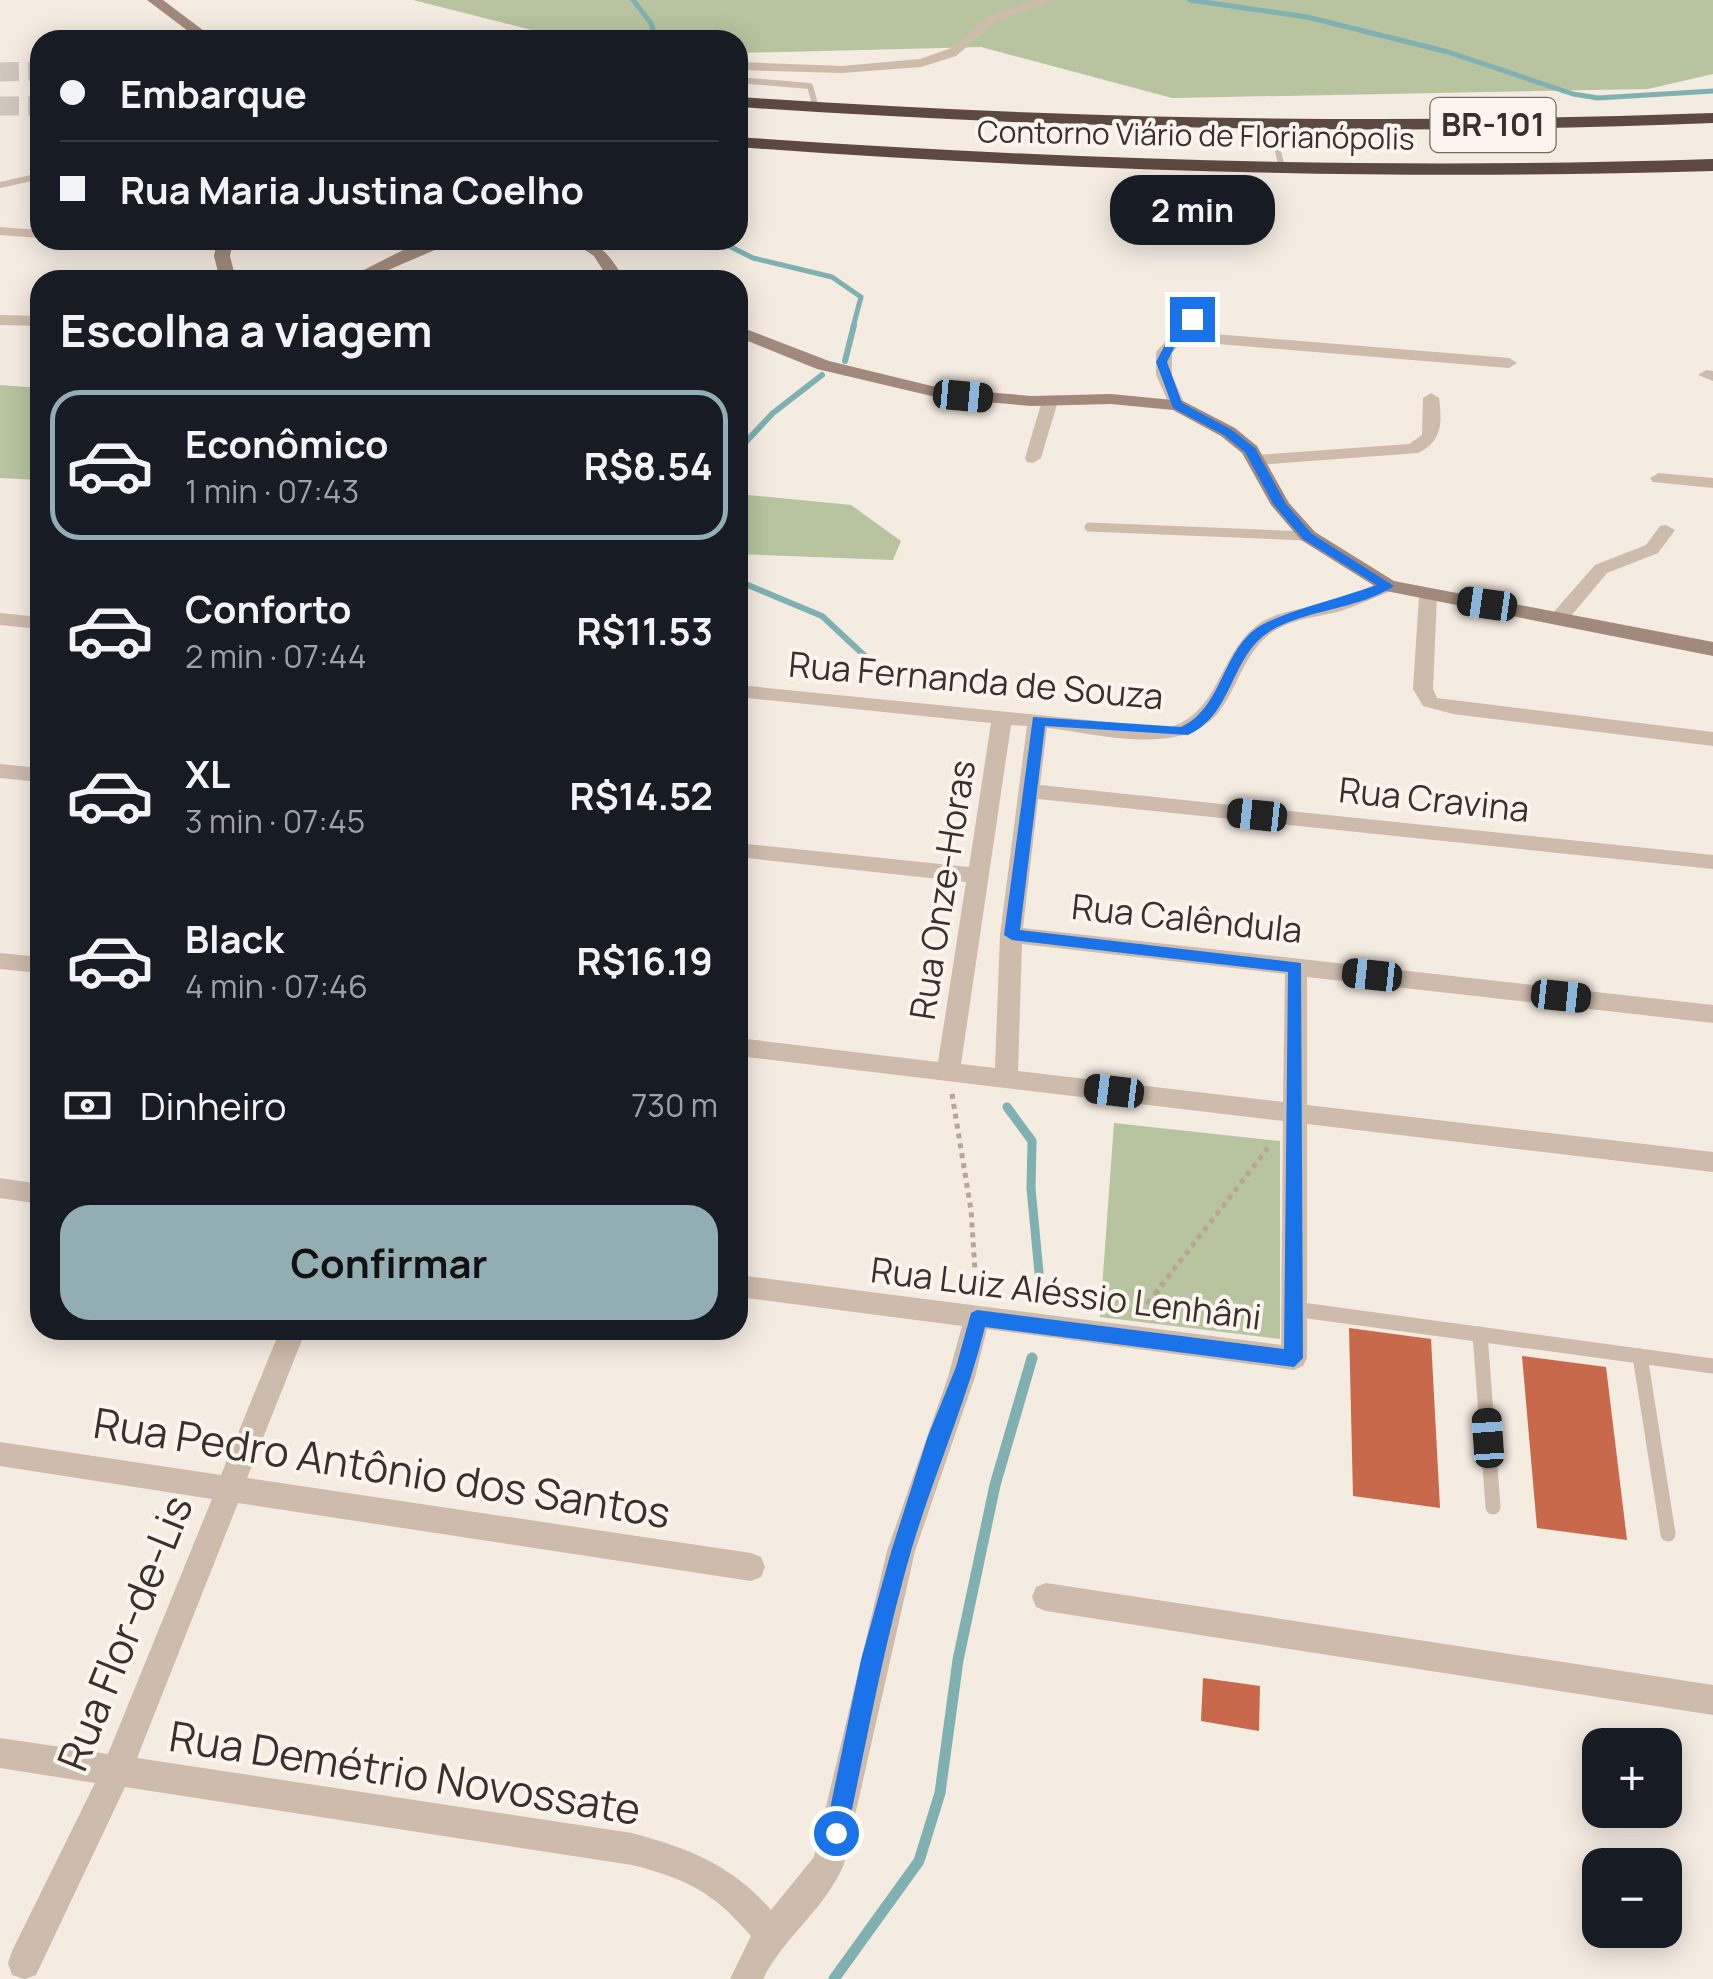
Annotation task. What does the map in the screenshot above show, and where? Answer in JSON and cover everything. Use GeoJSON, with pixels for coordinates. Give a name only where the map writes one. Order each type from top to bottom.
{"type":"FeatureCollection","features":[{"type":"Feature","properties":{"kind":"highway","name":"Contorno Viário de Florianópolis"},"geometry":{"type":"LineString","coordinates":[[748,103],[1012,118],[1272,126],[1713,118]]}},
{"type":"Feature","properties":{"kind":"highway","name":"Contorno Viário de Florianópolis"},"geometry":{"type":"LineString","coordinates":[[748,143],[992,160],[1282,168],[1522,170],[1713,164]]}},
{"type":"Feature","properties":{"kind":"street"},"geometry":{"type":"LineString","coordinates":[[154,0],[195,30]]}},
{"type":"Feature","properties":{"kind":"street"},"geometry":{"type":"LineString","coordinates":[[748,66],[864,67],[941,59],[966,46],[976,30],[994,18],[1048,0]]}},
{"type":"Feature","properties":{"kind":"street"},"geometry":{"type":"LineString","coordinates":[[0,231],[30,233]]}},
{"type":"Feature","properties":{"kind":"street"},"geometry":{"type":"LineString","coordinates":[[373,270],[419,250]]}},
{"type":"Feature","properties":{"kind":"street"},"geometry":{"type":"LineString","coordinates":[[595,250],[611,270]]}},
{"type":"Feature","properties":{"kind":"street"},"geometry":{"type":"LineString","coordinates":[[1177,405],[1162,362],[1176,336],[1208,301]]}},
{"type":"Feature","properties":{"kind":"street"},"geometry":{"type":"LineString","coordinates":[[0,320],[30,321]]}},
{"type":"Feature","properties":{"kind":"street"},"geometry":{"type":"LineString","coordinates":[[748,336],[823,365],[963,396],[1177,405],[1228,432],[1257,460],[1281,505],[1308,536],[1388,586],[1713,649]]}},
{"type":"Feature","properties":{"kind":"street"},"geometry":{"type":"LineString","coordinates":[[1176,336],[1510,362]]}},
{"type":"Feature","properties":{"kind":"street"},"geometry":{"type":"LineString","coordinates":[[1257,460],[1412,449],[1432,437],[1432,398]]}},
{"type":"Feature","properties":{"kind":"street"},"geometry":{"type":"LineString","coordinates":[[1033,458],[1050,401]]}},
{"type":"Feature","properties":{"kind":"street"},"geometry":{"type":"LineString","coordinates":[[1659,478],[1713,483]]}},
{"type":"Feature","properties":{"kind":"street"},"geometry":{"type":"LineString","coordinates":[[1560,618],[1602,569],[1652,549],[1666,530]]}},
{"type":"Feature","properties":{"kind":"street","name":"Rua Fernanda de Souza"},"geometry":{"type":"LineString","coordinates":[[748,692],[1183,732],[1212,711],[1241,656],[1264,629],[1388,586]]}},
{"type":"Feature","properties":{"kind":"street"},"geometry":{"type":"LineString","coordinates":[[1428,596],[1423,689],[1430,702],[1713,739]]}},
{"type":"Feature","properties":{"kind":"street"},"geometry":{"type":"LineString","coordinates":[[0,619],[30,622]]}},
{"type":"Feature","properties":{"kind":"street","name":"Rua Onze-Horas"},"geometry":{"type":"LineString","coordinates":[[948,1072],[1002,717]]}},
{"type":"Feature","properties":{"kind":"street","name":"Rua Onze-Horas"},"geometry":{"type":"LineString","coordinates":[[1006,1078],[1012,935],[1038,721]]}},
{"type":"Feature","properties":{"kind":"street"},"geometry":{"type":"LineString","coordinates":[[0,771],[30,774]]}},
{"type":"Feature","properties":{"kind":"street","name":"Rua Cravina"},"geometry":{"type":"LineString","coordinates":[[1029,791],[1713,862]]}},
{"type":"Feature","properties":{"kind":"street"},"geometry":{"type":"LineString","coordinates":[[748,851],[978,876]]}},
{"type":"Feature","properties":{"kind":"street","name":"Rua Calêndula"},"geometry":{"type":"LineString","coordinates":[[1012,935],[1713,1014]]}},
{"type":"Feature","properties":{"kind":"street"},"geometry":{"type":"LineString","coordinates":[[0,960],[30,964]]}},
{"type":"Feature","properties":{"kind":"street","name":"Rua Luiz Aléssio Lenhâni"},"geometry":{"type":"LineString","coordinates":[[748,1287],[1294,1358],[1296,967]]}},
{"type":"Feature","properties":{"kind":"street"},"geometry":{"type":"LineString","coordinates":[[748,1048],[1713,1162]]}},
{"type":"Feature","properties":{"kind":"street"},"geometry":{"type":"LineString","coordinates":[[0,1188],[30,1192]]}},
{"type":"Feature","properties":{"kind":"street"},"geometry":{"type":"LineString","coordinates":[[746,1979],[770,1933],[815,1886],[828,1864],[872,1660],[901,1552],[938,1436],[966,1367],[977,1318]]}},
{"type":"Feature","properties":{"kind":"street","name":"Rua Flor-de-Lis"},"geometry":{"type":"LineString","coordinates":[[24,1963],[116,1772],[290,1340]]}},
{"type":"Feature","properties":{"kind":"street","name":"Rua Pedro Antônio dos Santos"},"geometry":{"type":"LineString","coordinates":[[0,1454],[751,1566]]}},
{"type":"Feature","properties":{"kind":"street"},"geometry":{"type":"LineString","coordinates":[[1046,1597],[1713,1700]]}},
{"type":"Feature","properties":{"kind":"street","name":"Rua Demétrio Novossate"},"geometry":{"type":"LineString","coordinates":[[0,1753],[632,1848],[698,1866],[727,1885],[770,1933]]}},
{"type":"Feature","properties":{"kind":"lane"},"geometry":{"type":"LineString","coordinates":[[748,81],[810,86],[816,108]]}},
{"type":"Feature","properties":{"kind":"lane"},"geometry":{"type":"LineString","coordinates":[[1272,126],[1282,168]]}},
{"type":"Feature","properties":{"kind":"lane"},"geometry":{"type":"LineString","coordinates":[[0,184],[30,178]]}},
{"type":"Feature","properties":{"kind":"lane"},"geometry":{"type":"LineString","coordinates":[[1089,527],[1308,536]]}},
{"type":"Feature","properties":{"kind":"lane"},"geometry":{"type":"LineString","coordinates":[[1294,1309],[1713,1366]]}},
{"type":"Feature","properties":{"kind":"lane"},"geometry":{"type":"LineString","coordinates":[[1480,1334],[1493,1507]]}},
{"type":"Feature","properties":{"kind":"lane"},"geometry":{"type":"LineString","coordinates":[[1640,1356],[1668,1534]]}},
{"type":"Feature","properties":{"kind":"path"},"geometry":{"type":"LineString","coordinates":[[948,1072],[971,1210],[977,1318]]}},
{"type":"Feature","properties":{"kind":"path"},"geometry":{"type":"LineString","coordinates":[[1123,1336],[1295,1113]]}},
{"type":"Feature","properties":{"kind":"green space"},"geometry":{"type":"Polygon","coordinates":[[[413,0],[1713,0],[1713,74],[1648,89],[1172,98],[981,47],[748,53],[748,30],[532,30],[413,0]]]}},
{"type":"Feature","properties":{"kind":"green space"},"geometry":{"type":"Polygon","coordinates":[[[0,385],[30,387],[30,480],[0,478],[0,385]]]}},
{"type":"Feature","properties":{"kind":"green space"},"geometry":{"type":"Polygon","coordinates":[[[748,495],[851,505],[901,541],[893,560],[748,554],[748,495]]]}},
{"type":"Feature","properties":{"kind":"green space"},"geometry":{"type":"Polygon","coordinates":[[[1114,1123],[1280,1141],[1280,1339],[1100,1317],[1114,1123]]]}},
{"type":"Feature","properties":{"kind":"building"},"geometry":{"type":"Polygon","coordinates":[[[1349,1328],[1431,1339],[1440,1508],[1353,1496],[1349,1328]]]}},
{"type":"Feature","properties":{"kind":"building"},"geometry":{"type":"Polygon","coordinates":[[[1522,1356],[1606,1367],[1627,1540],[1537,1528],[1522,1356]]]}},
{"type":"Feature","properties":{"kind":"building"},"geometry":{"type":"Polygon","coordinates":[[[1203,1678],[1260,1686],[1259,1731],[1201,1721],[1203,1678]]]}},
{"type":"Feature","properties":{"kind":"waterway"},"geometry":{"type":"LineString","coordinates":[[633,0],[653,30]]}},
{"type":"Feature","properties":{"kind":"waterway"},"geometry":{"type":"LineString","coordinates":[[1190,0],[1307,17],[1448,52],[1573,94],[1598,98],[1713,91]]}},
{"type":"Feature","properties":{"kind":"waterway"},"geometry":{"type":"LineString","coordinates":[[737,250],[753,258],[832,277],[861,297],[853,327]]}},
{"type":"Feature","properties":{"kind":"waterway"},"geometry":{"type":"LineString","coordinates":[[845,361],[854,325]]}},
{"type":"Feature","properties":{"kind":"waterway"},"geometry":{"type":"LineString","coordinates":[[748,439],[773,413],[822,375]]}},
{"type":"Feature","properties":{"kind":"waterway"},"geometry":{"type":"LineString","coordinates":[[748,585],[822,616],[866,657]]}},
{"type":"Feature","properties":{"kind":"waterway"},"geometry":{"type":"LineString","coordinates":[[1007,1107],[1032,1141],[1031,1188],[1040,1283]]}},
{"type":"Feature","properties":{"kind":"waterway"},"geometry":{"type":"LineString","coordinates":[[834,1979],[919,1861],[940,1793],[958,1660],[995,1485],[1032,1358]]}},
{"type":"Feature","properties":{"kind":"tunnel"},"geometry":{"type":"LineString","coordinates":[[0,72],[30,71]]}},
{"type":"Feature","properties":{"kind":"tunnel"},"geometry":{"type":"LineString","coordinates":[[0,106],[30,106]]}},
{"type":"Feature","properties":{"kind":"route"},"geometry":{"type":"LineString","coordinates":[[836,1833],[872,1660],[901,1552],[938,1436],[966,1367],[977,1318],[1294,1358],[1296,967],[1012,935],[1038,721],[1167,734],[1183,732],[1212,711],[1241,656],[1264,629],[1286,618],[1338,605],[1388,586],[1327,550],[1294,524],[1250,450],[1228,432],[1177,405],[1162,362],[1164,352],[1192,319]]}}]}
